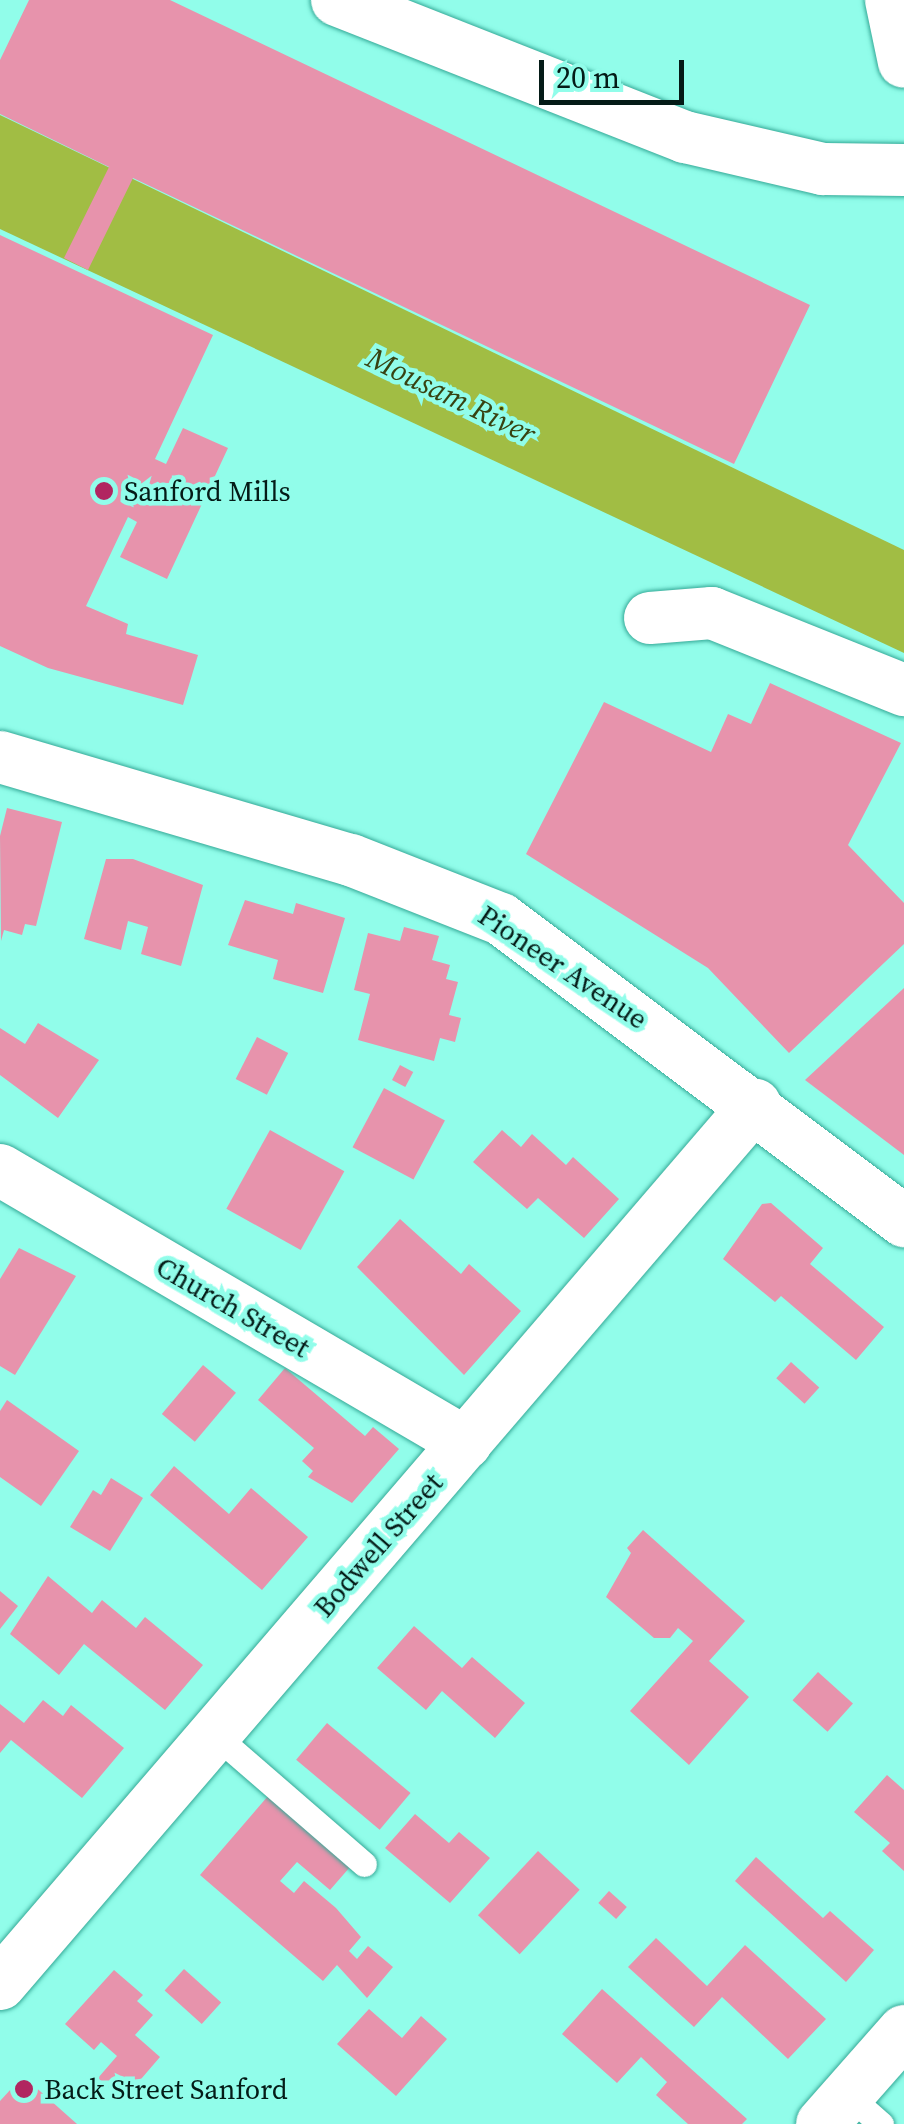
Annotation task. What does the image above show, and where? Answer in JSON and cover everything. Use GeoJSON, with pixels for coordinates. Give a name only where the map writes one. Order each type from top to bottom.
{"type":"FeatureCollection","features":[{"type":"Feature","properties":{"kind":"street"},"geometry":{"type":"LineString","coordinates":[[337,0],[685,137],[823,169],[904,170]]}},
{"type":"Feature","properties":{"kind":"street"},"geometry":{"type":"LineString","coordinates":[[891,0],[904,62]]}},
{"type":"Feature","properties":{"kind":"street"},"geometry":{"type":"LineString","coordinates":[[650,618],[712,613],[904,690]]}},
{"type":"Feature","properties":{"kind":"street","name":"Pioneer Avenue"},"geometry":{"type":"LineString","coordinates":[[0,757],[436,889],[540,945],[904,1221]]}},
{"type":"Feature","properties":{"kind":"street","name":"Bodwell Street"},"geometry":{"type":"LineString","coordinates":[[0,1984],[755,1105]]}},
{"type":"Feature","properties":{"kind":"street","name":"Church Street"},"geometry":{"type":"LineString","coordinates":[[0,1170],[466,1444]]}},
{"type":"Feature","properties":{"kind":"street"},"geometry":{"type":"LineString","coordinates":[[850,2114],[904,2031]]}},
{"type":"Feature","properties":{"kind":"lane"},"geometry":{"type":"LineString","coordinates":[[214,1735],[364,1864]]}},
{"type":"Feature","properties":{"kind":"water","name":"Mousam River"},"geometry":{"type":"Polygon","coordinates":[[[0,115],[904,550],[904,653],[0,229],[0,115]]]}},
{"type":"Feature","properties":{"kind":"building"},"geometry":{"type":"Polygon","coordinates":[[[29,0],[170,0],[810,305],[734,464],[133,178],[88,270],[64,258],[109,167],[0,114],[0,60],[29,0]]]}},
{"type":"Feature","properties":{"kind":"building","name":"Sanford Mills"},"geometry":{"type":"Polygon","coordinates":[[[0,235],[213,335],[155,459],[166,464],[183,428],[228,448],[167,579],[120,557],[137,522],[128,517],[86,606],[128,624],[126,634],[198,655],[183,705],[48,668],[0,646],[0,235]]]}},
{"type":"Feature","properties":{"kind":"building"},"geometry":{"type":"Polygon","coordinates":[[[770,683],[901,743],[848,845],[904,903],[904,944],[789,1053],[708,968],[526,854],[604,702],[711,752],[728,714],[751,724],[770,683]]]}},
{"type":"Feature","properties":{"kind":"building"},"geometry":{"type":"Polygon","coordinates":[[[7,808],[62,822],[36,926],[25,924],[22,935],[4,930],[1,941],[0,836],[7,808]]]}},
{"type":"Feature","properties":{"kind":"building"},"geometry":{"type":"Polygon","coordinates":[[[106,859],[133,859],[203,885],[181,966],[141,954],[148,927],[128,921],[121,950],[84,939],[106,859]]]}},
{"type":"Feature","properties":{"kind":"building"},"geometry":{"type":"Polygon","coordinates":[[[245,900],[293,914],[296,903],[345,918],[323,993],[273,979],[278,960],[228,945],[245,900]]]}},
{"type":"Feature","properties":{"kind":"building"},"geometry":{"type":"Polygon","coordinates":[[[404,927],[439,936],[432,960],[450,965],[446,979],[458,982],[449,1015],[461,1018],[455,1042],[440,1038],[434,1061],[358,1040],[370,994],[354,990],[368,933],[400,941],[404,927]]]}},
{"type":"Feature","properties":{"kind":"building"},"geometry":{"type":"Polygon","coordinates":[[[904,988],[904,1155],[805,1080],[904,988]]]}},
{"type":"Feature","properties":{"kind":"building"},"geometry":{"type":"Polygon","coordinates":[[[38,1023],[99,1060],[58,1118],[0,1075],[0,1028],[25,1044],[38,1023]]]}},
{"type":"Feature","properties":{"kind":"building"},"geometry":{"type":"Polygon","coordinates":[[[257,1037],[288,1053],[267,1095],[236,1079],[257,1037]]]}},
{"type":"Feature","properties":{"kind":"building"},"geometry":{"type":"Polygon","coordinates":[[[400,1065],[413,1072],[405,1087],[392,1080],[400,1065]]]}},
{"type":"Feature","properties":{"kind":"building"},"geometry":{"type":"Polygon","coordinates":[[[384,1088],[445,1120],[413,1180],[353,1147],[384,1088]]]}},
{"type":"Feature","properties":{"kind":"building"},"geometry":{"type":"Polygon","coordinates":[[[270,1130],[344,1171],[301,1250],[226,1209],[270,1130]]]}},
{"type":"Feature","properties":{"kind":"building"},"geometry":{"type":"Polygon","coordinates":[[[502,1130],[521,1147],[532,1134],[566,1165],[573,1157],[619,1199],[584,1238],[538,1198],[527,1209],[473,1162],[502,1130]]]}},
{"type":"Feature","properties":{"kind":"building"},"geometry":{"type":"Polygon","coordinates":[[[771,1203],[823,1248],[810,1264],[884,1327],[856,1360],[781,1296],[775,1302],[723,1259],[762,1204],[771,1203]]]}},
{"type":"Feature","properties":{"kind":"building"},"geometry":{"type":"Polygon","coordinates":[[[400,1219],[461,1274],[469,1264],[521,1311],[464,1375],[357,1267],[400,1219]]]}},
{"type":"Feature","properties":{"kind":"building"},"geometry":{"type":"Polygon","coordinates":[[[19,1248],[76,1276],[15,1375],[0,1366],[0,1279],[19,1248]]]}},
{"type":"Feature","properties":{"kind":"building"},"geometry":{"type":"Polygon","coordinates":[[[791,1362],[819,1387],[805,1404],[776,1378],[791,1362]]]}},
{"type":"Feature","properties":{"kind":"building"},"geometry":{"type":"Polygon","coordinates":[[[203,1365],[236,1393],[195,1442],[162,1414],[203,1365]]]}},
{"type":"Feature","properties":{"kind":"building"},"geometry":{"type":"Polygon","coordinates":[[[285,1368],[365,1436],[373,1427],[399,1449],[352,1503],[308,1477],[313,1471],[302,1461],[314,1448],[258,1400],[285,1368]]]}},
{"type":"Feature","properties":{"kind":"building"},"geometry":{"type":"Polygon","coordinates":[[[7,1400],[79,1451],[41,1506],[0,1477],[0,1411],[7,1400]]]}},
{"type":"Feature","properties":{"kind":"building"},"geometry":{"type":"Polygon","coordinates":[[[174,1466],[229,1514],[251,1488],[308,1537],[262,1590],[150,1495],[174,1466]]]}},
{"type":"Feature","properties":{"kind":"building"},"geometry":{"type":"Polygon","coordinates":[[[111,1478],[143,1498],[110,1551],[70,1527],[93,1490],[101,1495],[111,1478]]]}},
{"type":"Feature","properties":{"kind":"building"},"geometry":{"type":"Polygon","coordinates":[[[643,1530],[745,1621],[709,1661],[749,1697],[689,1765],[630,1711],[693,1641],[678,1628],[670,1638],[654,1638],[606,1597],[631,1553],[627,1548],[643,1530]]]}},
{"type":"Feature","properties":{"kind":"building"},"geometry":{"type":"Polygon","coordinates":[[[48,1576],[92,1613],[102,1600],[136,1628],[145,1617],[203,1665],[165,1710],[84,1644],[59,1675],[10,1634],[48,1576]]]}},
{"type":"Feature","properties":{"kind":"building"},"geometry":{"type":"Polygon","coordinates":[[[0,1591],[18,1606],[0,1629],[0,1591]]]}},
{"type":"Feature","properties":{"kind":"building"},"geometry":{"type":"Polygon","coordinates":[[[414,1626],[462,1668],[472,1657],[525,1703],[495,1738],[442,1691],[426,1710],[377,1668],[414,1626]]]}},
{"type":"Feature","properties":{"kind":"building"},"geometry":{"type":"Polygon","coordinates":[[[818,1672],[853,1703],[828,1732],[793,1700],[818,1672]]]}},
{"type":"Feature","properties":{"kind":"building"},"geometry":{"type":"Polygon","coordinates":[[[43,1700],[63,1716],[71,1705],[124,1748],[82,1798],[11,1740],[0,1753],[0,1704],[24,1723],[43,1700]]]}},
{"type":"Feature","properties":{"kind":"building"},"geometry":{"type":"Polygon","coordinates":[[[327,1723],[410,1793],[380,1830],[296,1760],[327,1723]]]}},
{"type":"Feature","properties":{"kind":"building"},"geometry":{"type":"Polygon","coordinates":[[[887,1775],[904,1790],[904,1871],[882,1851],[890,1843],[854,1812],[887,1775]]]}},
{"type":"Feature","properties":{"kind":"building"},"geometry":{"type":"Polygon","coordinates":[[[268,1796],[350,1867],[330,1890],[297,1862],[280,1881],[294,1893],[304,1881],[336,1908],[361,1937],[349,1951],[357,1959],[368,1946],[393,1967],[367,1998],[337,1965],[323,1981],[200,1875],[268,1796]]]}},
{"type":"Feature","properties":{"kind":"building"},"geometry":{"type":"Polygon","coordinates":[[[415,1814],[449,1843],[459,1832],[490,1858],[450,1903],[385,1848],[415,1814]]]}},
{"type":"Feature","properties":{"kind":"building"},"geometry":{"type":"Polygon","coordinates":[[[538,1851],[580,1890],[520,1954],[478,1915],[538,1851]]]}},
{"type":"Feature","properties":{"kind":"building"},"geometry":{"type":"Polygon","coordinates":[[[756,1857],[823,1918],[830,1911],[874,1950],[846,1982],[735,1881],[756,1857]]]}},
{"type":"Feature","properties":{"kind":"building"},"geometry":{"type":"Polygon","coordinates":[[[609,1891],[627,1907],[616,1919],[598,1903],[609,1891]]]}},
{"type":"Feature","properties":{"kind":"building"},"geometry":{"type":"Polygon","coordinates":[[[656,1938],[707,1986],[745,1945],[826,2019],[788,2059],[722,1997],[694,2027],[628,1967],[656,1938]]]}},
{"type":"Feature","properties":{"kind":"building"},"geometry":{"type":"Polygon","coordinates":[[[184,1969],[221,2002],[202,2024],[165,1991],[184,1969]]]}},
{"type":"Feature","properties":{"kind":"building"},"geometry":{"type":"Polygon","coordinates":[[[114,1970],[143,1995],[137,2001],[153,2015],[135,2035],[160,2057],[123,2100],[98,2078],[117,2056],[101,2042],[94,2050],[65,2024],[114,1970]]]}},
{"type":"Feature","properties":{"kind":"building"},"geometry":{"type":"Polygon","coordinates":[[[602,1989],[747,2119],[742,2124],[688,2124],[656,2095],[667,2082],[641,2057],[617,2083],[562,2034],[602,1989]]]}},
{"type":"Feature","properties":{"kind":"building"},"geometry":{"type":"Polygon","coordinates":[[[369,2009],[402,2038],[421,2016],[447,2039],[396,2096],[337,2044],[369,2009]]]}},
{"type":"Feature","properties":{"kind":"building","name":"Back Street Sanford"},"geometry":{"type":"Polygon","coordinates":[[[23,2076],[77,2124],[0,2124],[0,2101],[23,2076]]]}},
{"type":"Feature","properties":{"kind":"place","name":"Sanford Mills"},"geometry":{"type":"Point","coordinates":[104,491]}},
{"type":"Feature","properties":{"kind":"place","name":"Back Street Sanford"},"geometry":{"type":"Point","coordinates":[24,2089]}}]}
